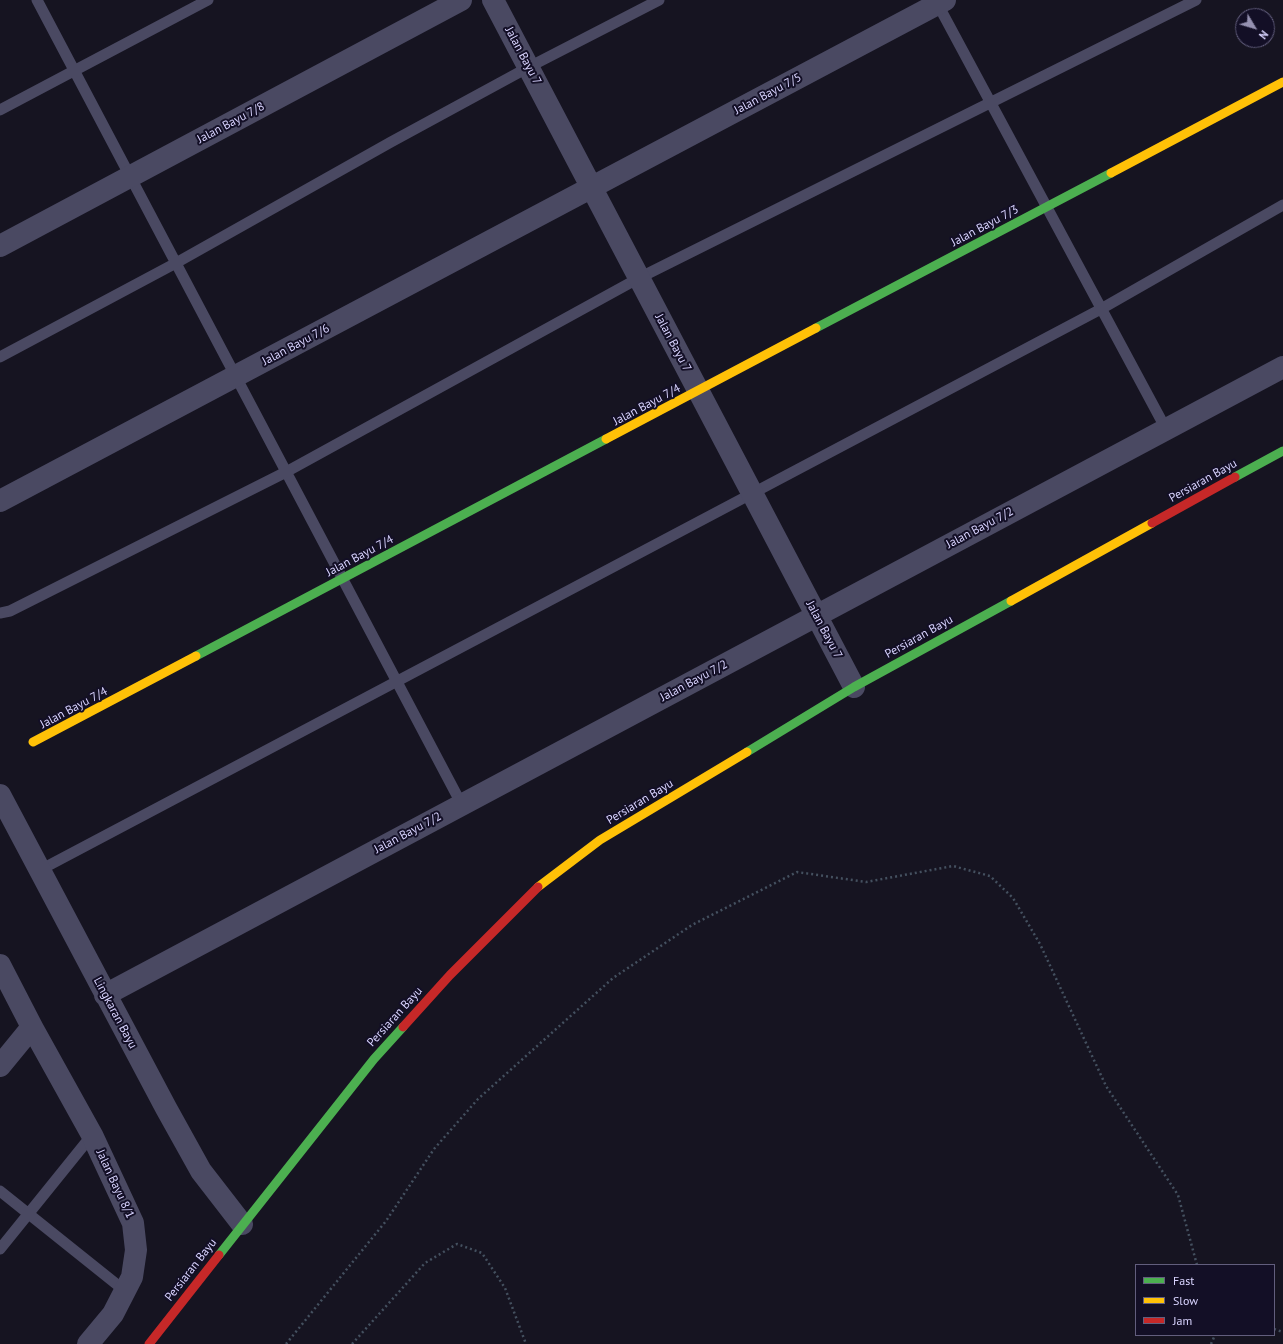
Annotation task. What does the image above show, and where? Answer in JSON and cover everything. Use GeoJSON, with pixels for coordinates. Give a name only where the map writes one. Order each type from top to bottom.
{"type":"FeatureCollection","features":[{"type":"Feature","properties":{"kind":"street","name":"Jalan Bayu 7/8"},"geometry":{"type":"LineString","coordinates":[[0,246],[461,0]]}},
{"type":"Feature","properties":{"kind":"street","name":"Jalan Bayu 7"},"geometry":{"type":"LineString","coordinates":[[493,0],[854,686]]}},
{"type":"Feature","properties":{"kind":"street","name":"Jalan Bayu 7/5"},"geometry":{"type":"LineString","coordinates":[[591,188],[939,1]]}},
{"type":"Feature","properties":{"kind":"street","name":"Jalan Bayu 7/3"},"geometry":{"type":"LineString","coordinates":[[698,392],[1283,82]]}},
{"type":"Feature","properties":{"kind":"street","name":"Jalan Bayu 7/6"},"geometry":{"type":"LineString","coordinates":[[0,501],[591,188]]}},
{"type":"Feature","properties":{"kind":"street","name":"Jalan Bayu 7/2"},"geometry":{"type":"LineString","coordinates":[[105,995],[1283,366]]}},
{"type":"Feature","properties":{"kind":"street","name":"Jalan Bayu 7/4"},"geometry":{"type":"LineString","coordinates":[[33,742],[698,392]]}},
{"type":"Feature","properties":{"kind":"street","name":"Persiaran Bayu"},"geometry":{"type":"LineString","coordinates":[[149,1344],[374,1058],[450,975],[538,887],[600,840],[854,686],[1283,451]]}},
{"type":"Feature","properties":{"kind":"street","name":"Lingkaran Bayu"},"geometry":{"type":"LineString","coordinates":[[0,795],[105,995],[201,1171],[242,1224]]}},
{"type":"Feature","properties":{"kind":"street","name":"Jalan Bayu 8/1"},"geometry":{"type":"LineString","coordinates":[[0,965],[32,1028],[92,1135],[133,1223],[136,1250],[132,1277],[113,1314],[88,1344]]}},
{"type":"Feature","properties":{"kind":"street"},"geometry":{"type":"LineString","coordinates":[[0,1066],[32,1028]]}},
{"type":"Feature","properties":{"kind":"lane"},"geometry":{"type":"LineString","coordinates":[[37,0],[462,805]]}},
{"type":"Feature","properties":{"kind":"lane"},"geometry":{"type":"LineString","coordinates":[[0,110],[75,72],[208,0]]}},
{"type":"Feature","properties":{"kind":"lane"},"geometry":{"type":"LineString","coordinates":[[0,357],[176,263],[390,142],[528,67],[659,0]]}},
{"type":"Feature","properties":{"kind":"lane"},"geometry":{"type":"LineString","coordinates":[[0,613],[10,611],[286,472],[639,278],[1196,0]]}},
{"type":"Feature","properties":{"kind":"lane"},"geometry":{"type":"LineString","coordinates":[[939,1],[991,103],[1166,429]]}},
{"type":"Feature","properties":{"kind":"lane"},"geometry":{"type":"LineString","coordinates":[[40,870],[1101,309],[1283,205]]}},
{"type":"Feature","properties":{"kind":"lane"},"geometry":{"type":"LineString","coordinates":[[0,1249],[92,1135]]}},
{"type":"Feature","properties":{"kind":"lane"},"geometry":{"type":"LineString","coordinates":[[0,1191],[125,1291]]}},
{"type":"Feature","properties":{"kind":"path"},"geometry":{"type":"LineString","coordinates":[[286,1344],[386,1222],[434,1149],[478,1099],[613,978],[692,924],[797,872],[866,882],[953,866],[990,876],[1013,898],[1040,944],[1106,1086],[1178,1195],[1197,1264]]}},
{"type":"Feature","properties":{"kind":"path"},"geometry":{"type":"LineString","coordinates":[[352,1344],[425,1263],[457,1244],[482,1253],[505,1288],[526,1344]]}},
{"type":"Feature","properties":{"kind":"traffic: fast"},"geometry":{"type":"LineString","coordinates":[[816,328],[1111,173]]}},
{"type":"Feature","properties":{"kind":"traffic: fast"},"geometry":{"type":"LineString","coordinates":[[196,656],[606,439]]}},
{"type":"Feature","properties":{"kind":"traffic: fast"},"geometry":{"type":"LineString","coordinates":[[1235,477],[1283,451]]}},
{"type":"Feature","properties":{"kind":"traffic: fast"},"geometry":{"type":"LineString","coordinates":[[747,752],[854,687],[1011,601]]}},
{"type":"Feature","properties":{"kind":"traffic: fast"},"geometry":{"type":"LineString","coordinates":[[219,1255],[374,1059],[403,1027]]}},
{"type":"Feature","properties":{"kind":"traffic: slow"},"geometry":{"type":"LineString","coordinates":[[1111,173],[1283,82]]}},
{"type":"Feature","properties":{"kind":"traffic: slow"},"geometry":{"type":"LineString","coordinates":[[606,439],[816,328]]}},
{"type":"Feature","properties":{"kind":"traffic: slow"},"geometry":{"type":"LineString","coordinates":[[1011,601],[1152,523]]}},
{"type":"Feature","properties":{"kind":"traffic: slow"},"geometry":{"type":"LineString","coordinates":[[33,742],[196,656]]}},
{"type":"Feature","properties":{"kind":"traffic: slow"},"geometry":{"type":"LineString","coordinates":[[538,887],[600,840],[747,752]]}},
{"type":"Feature","properties":{"kind":"traffic: jam"},"geometry":{"type":"LineString","coordinates":[[1152,523],[1235,477]]}},
{"type":"Feature","properties":{"kind":"traffic: jam"},"geometry":{"type":"LineString","coordinates":[[403,1027],[450,975],[538,887]]}},
{"type":"Feature","properties":{"kind":"traffic: jam"},"geometry":{"type":"LineString","coordinates":[[149,1344],[219,1255]]}}]}
